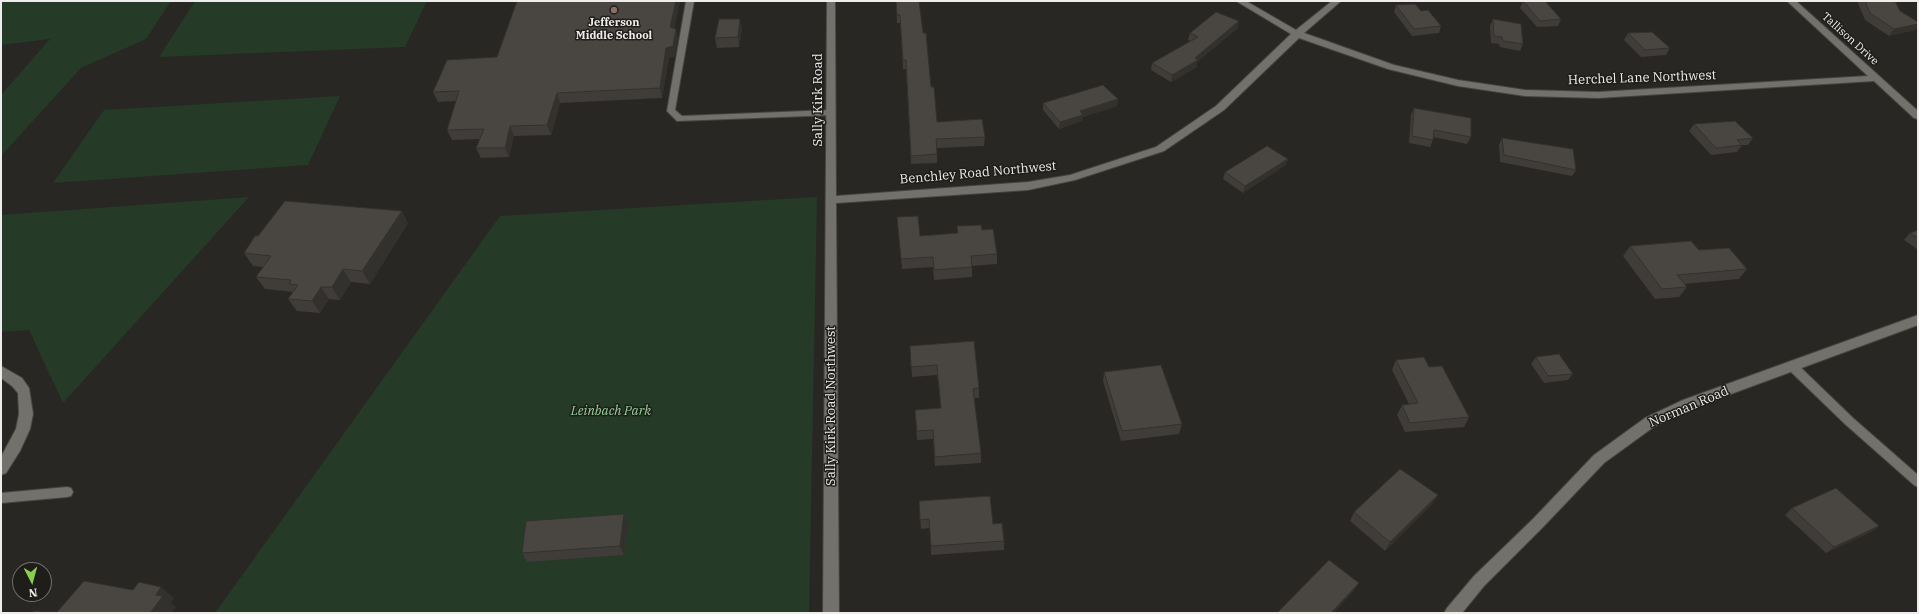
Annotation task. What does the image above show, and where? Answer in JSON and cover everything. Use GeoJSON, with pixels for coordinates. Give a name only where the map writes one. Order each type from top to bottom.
{"type":"FeatureCollection","features":[{"type":"Feature","properties":{"kind":"street","name":"Sally Kirk Road"},"geometry":{"type":"LineString","coordinates":[[831,1],[831,200]]}},
{"type":"Feature","properties":{"kind":"street","name":"Herchel Lane Northwest"},"geometry":{"type":"LineString","coordinates":[[1240,1],[1297,34],[1391,67],[1458,83],[1525,93],[1598,95],[1875,78]]}},
{"type":"Feature","properties":{"kind":"street","name":"Benchley Road Northwest"},"geometry":{"type":"LineString","coordinates":[[831,200],[1028,186],[1072,178],[1160,149],[1220,108],[1297,34],[1337,1]]}},
{"type":"Feature","properties":{"kind":"street","name":"Tallison Drive"},"geometry":{"type":"LineString","coordinates":[[1791,1],[1918,116]]}},
{"type":"Feature","properties":{"kind":"street","name":"Sally Kirk Road Northwest"},"geometry":{"type":"LineString","coordinates":[[831,200],[831,613]]}},
{"type":"Feature","properties":{"kind":"street","name":"Norman Road"},"geometry":{"type":"LineString","coordinates":[[1452,613],[1479,581],[1538,523],[1599,459],[1643,426],[1688,404],[1918,320]]}},
{"type":"Feature","properties":{"kind":"street"},"geometry":{"type":"LineString","coordinates":[[1,371],[17,382],[24,392],[26,414],[23,429],[1,469]]}},
{"type":"Feature","properties":{"kind":"lane"},"geometry":{"type":"LineString","coordinates":[[690,1],[671,111],[680,119],[831,113]]}},
{"type":"Feature","properties":{"kind":"lane"},"geometry":{"type":"LineString","coordinates":[[1792,366],[1849,421],[1918,482]]}},
{"type":"Feature","properties":{"kind":"lane"},"geometry":{"type":"LineString","coordinates":[[1,498],[67,492]]}},
{"type":"Feature","properties":{"kind":"green space"},"geometry":{"type":"Polygon","coordinates":[[[1,1],[171,1],[146,39],[81,68],[1,156],[1,95],[50,39],[1,45],[1,1]]]}},
{"type":"Feature","properties":{"kind":"green space"},"geometry":{"type":"Polygon","coordinates":[[[195,1],[427,1],[405,47],[159,57],[195,1]]]}},
{"type":"Feature","properties":{"kind":"green space"},"geometry":{"type":"Polygon","coordinates":[[[340,96],[308,165],[53,183],[104,110],[340,96]]]}},
{"type":"Feature","properties":{"kind":"green space"},"geometry":{"type":"Polygon","coordinates":[[[249,197],[63,403],[29,330],[1,332],[1,215],[249,197]]]}},
{"type":"Feature","properties":{"kind":"green space","name":"Leinbach Park"},"geometry":{"type":"Polygon","coordinates":[[[817,197],[809,613],[215,613],[500,216],[817,197]]]}},
{"type":"Feature","properties":{"kind":"building"},"geometry":{"type":"Polygon","coordinates":[[[517,1],[676,1],[670,27],[676,29],[673,46],[666,48],[660,88],[557,93],[547,125],[510,126],[505,148],[476,148],[484,129],[447,130],[459,91],[433,92],[447,60],[497,57],[517,1]]]}},
{"type":"Feature","properties":{"kind":"building"},"geometry":{"type":"Polygon","coordinates":[[[896,1],[919,1],[923,33],[926,33],[931,87],[934,87],[937,122],[982,119],[985,137],[936,139],[937,154],[911,156],[906,60],[903,60],[900,15],[897,15],[896,1]]]}},
{"type":"Feature","properties":{"kind":"building"},"geometry":{"type":"Polygon","coordinates":[[[1523,1],[1545,1],[1561,19],[1540,21],[1523,1]]]}},
{"type":"Feature","properties":{"kind":"building"},"geometry":{"type":"Polygon","coordinates":[[[1865,1],[1895,1],[1900,11],[1918,22],[1918,24],[1894,29],[1870,13],[1865,1]]]}},
{"type":"Feature","properties":{"kind":"building"},"geometry":{"type":"Polygon","coordinates":[[[1415,4],[1421,11],[1428,10],[1441,26],[1414,29],[1396,5],[1415,4]]]}},
{"type":"Feature","properties":{"kind":"building"},"geometry":{"type":"Polygon","coordinates":[[[1216,12],[1239,21],[1195,58],[1198,60],[1172,75],[1152,63],[1198,37],[1190,33],[1216,12]]]}},
{"type":"Feature","properties":{"kind":"building"},"geometry":{"type":"Polygon","coordinates":[[[719,19],[740,19],[738,37],[715,38],[719,19]]]}},
{"type":"Feature","properties":{"kind":"building"},"geometry":{"type":"Polygon","coordinates":[[[1493,19],[1521,24],[1523,44],[1503,41],[1502,37],[1494,36],[1493,19]]]}},
{"type":"Feature","properties":{"kind":"building"},"geometry":{"type":"Polygon","coordinates":[[[1652,32],[1670,48],[1645,50],[1628,33],[1652,32]]]}},
{"type":"Feature","properties":{"kind":"building"},"geometry":{"type":"Polygon","coordinates":[[[1103,85],[1118,99],[1080,111],[1083,115],[1060,122],[1043,103],[1103,85]]]}},
{"type":"Feature","properties":{"kind":"building"},"geometry":{"type":"Polygon","coordinates":[[[1414,108],[1471,118],[1471,137],[1434,130],[1433,140],[1412,136],[1414,108]]]}},
{"type":"Feature","properties":{"kind":"building"},"geometry":{"type":"Polygon","coordinates":[[[1735,121],[1753,138],[1737,140],[1742,145],[1716,148],[1694,124],[1735,121]]]}},
{"type":"Feature","properties":{"kind":"building"},"geometry":{"type":"Polygon","coordinates":[[[1502,138],[1573,149],[1576,170],[1504,155],[1502,138]]]}},
{"type":"Feature","properties":{"kind":"building"},"geometry":{"type":"Polygon","coordinates":[[[1267,146],[1288,159],[1245,186],[1225,172],[1267,146]]]}},
{"type":"Feature","properties":{"kind":"building"},"geometry":{"type":"Polygon","coordinates":[[[285,201],[402,211],[362,271],[343,269],[332,287],[321,287],[312,301],[288,299],[298,285],[289,284],[291,280],[256,277],[271,256],[244,253],[255,236],[258,236],[285,201]]]}},
{"type":"Feature","properties":{"kind":"building"},"geometry":{"type":"Polygon","coordinates":[[[918,216],[920,236],[958,233],[957,226],[981,225],[982,230],[993,229],[997,254],[971,256],[972,267],[934,270],[933,257],[901,259],[897,217],[918,216]]]}},
{"type":"Feature","properties":{"kind":"building"},"geometry":{"type":"Polygon","coordinates":[[[1918,230],[1918,238],[1910,233],[1918,230]]]}},
{"type":"Feature","properties":{"kind":"building"},"geometry":{"type":"Polygon","coordinates":[[[1691,241],[1699,250],[1729,248],[1747,269],[1677,275],[1687,287],[1662,289],[1630,246],[1691,241]]]}},
{"type":"Feature","properties":{"kind":"building"},"geometry":{"type":"Polygon","coordinates":[[[974,341],[979,388],[973,389],[981,453],[935,457],[933,430],[917,431],[915,410],[941,408],[937,365],[911,367],[910,346],[974,341]]]}},
{"type":"Feature","properties":{"kind":"building"},"geometry":{"type":"Polygon","coordinates":[[[1559,354],[1573,374],[1548,376],[1536,357],[1559,354]]]}},
{"type":"Feature","properties":{"kind":"building"},"geometry":{"type":"Polygon","coordinates":[[[1424,357],[1429,367],[1442,366],[1469,417],[1410,423],[1402,405],[1418,403],[1396,360],[1424,357]]]}},
{"type":"Feature","properties":{"kind":"building"},"geometry":{"type":"Polygon","coordinates":[[[1161,365],[1182,424],[1122,431],[1104,372],[1161,365]]]}},
{"type":"Feature","properties":{"kind":"building"},"geometry":{"type":"Polygon","coordinates":[[[1400,469],[1438,495],[1390,542],[1354,512],[1400,469]]]}},
{"type":"Feature","properties":{"kind":"building"},"geometry":{"type":"Polygon","coordinates":[[[1836,488],[1879,526],[1834,547],[1792,508],[1836,488]]]}},
{"type":"Feature","properties":{"kind":"building"},"geometry":{"type":"Polygon","coordinates":[[[990,496],[993,524],[1002,523],[1004,541],[931,546],[929,519],[920,520],[919,501],[990,496]]]}},
{"type":"Feature","properties":{"kind":"building"},"geometry":{"type":"Polygon","coordinates":[[[624,514],[620,546],[522,553],[526,521],[624,514]]]}},
{"type":"Feature","properties":{"kind":"building"},"geometry":{"type":"Polygon","coordinates":[[[1329,560],[1359,583],[1331,613],[1277,613],[1329,560]]]}},
{"type":"Feature","properties":{"kind":"building"},"geometry":{"type":"Polygon","coordinates":[[[84,581],[133,590],[139,582],[161,587],[156,595],[163,596],[150,613],[32,613],[34,611],[57,612],[84,581]]]}},
{"type":"Feature","properties":{"kind":"place","name":"Jefferson Middle School"},"geometry":{"type":"Point","coordinates":[614,10]}}]}
